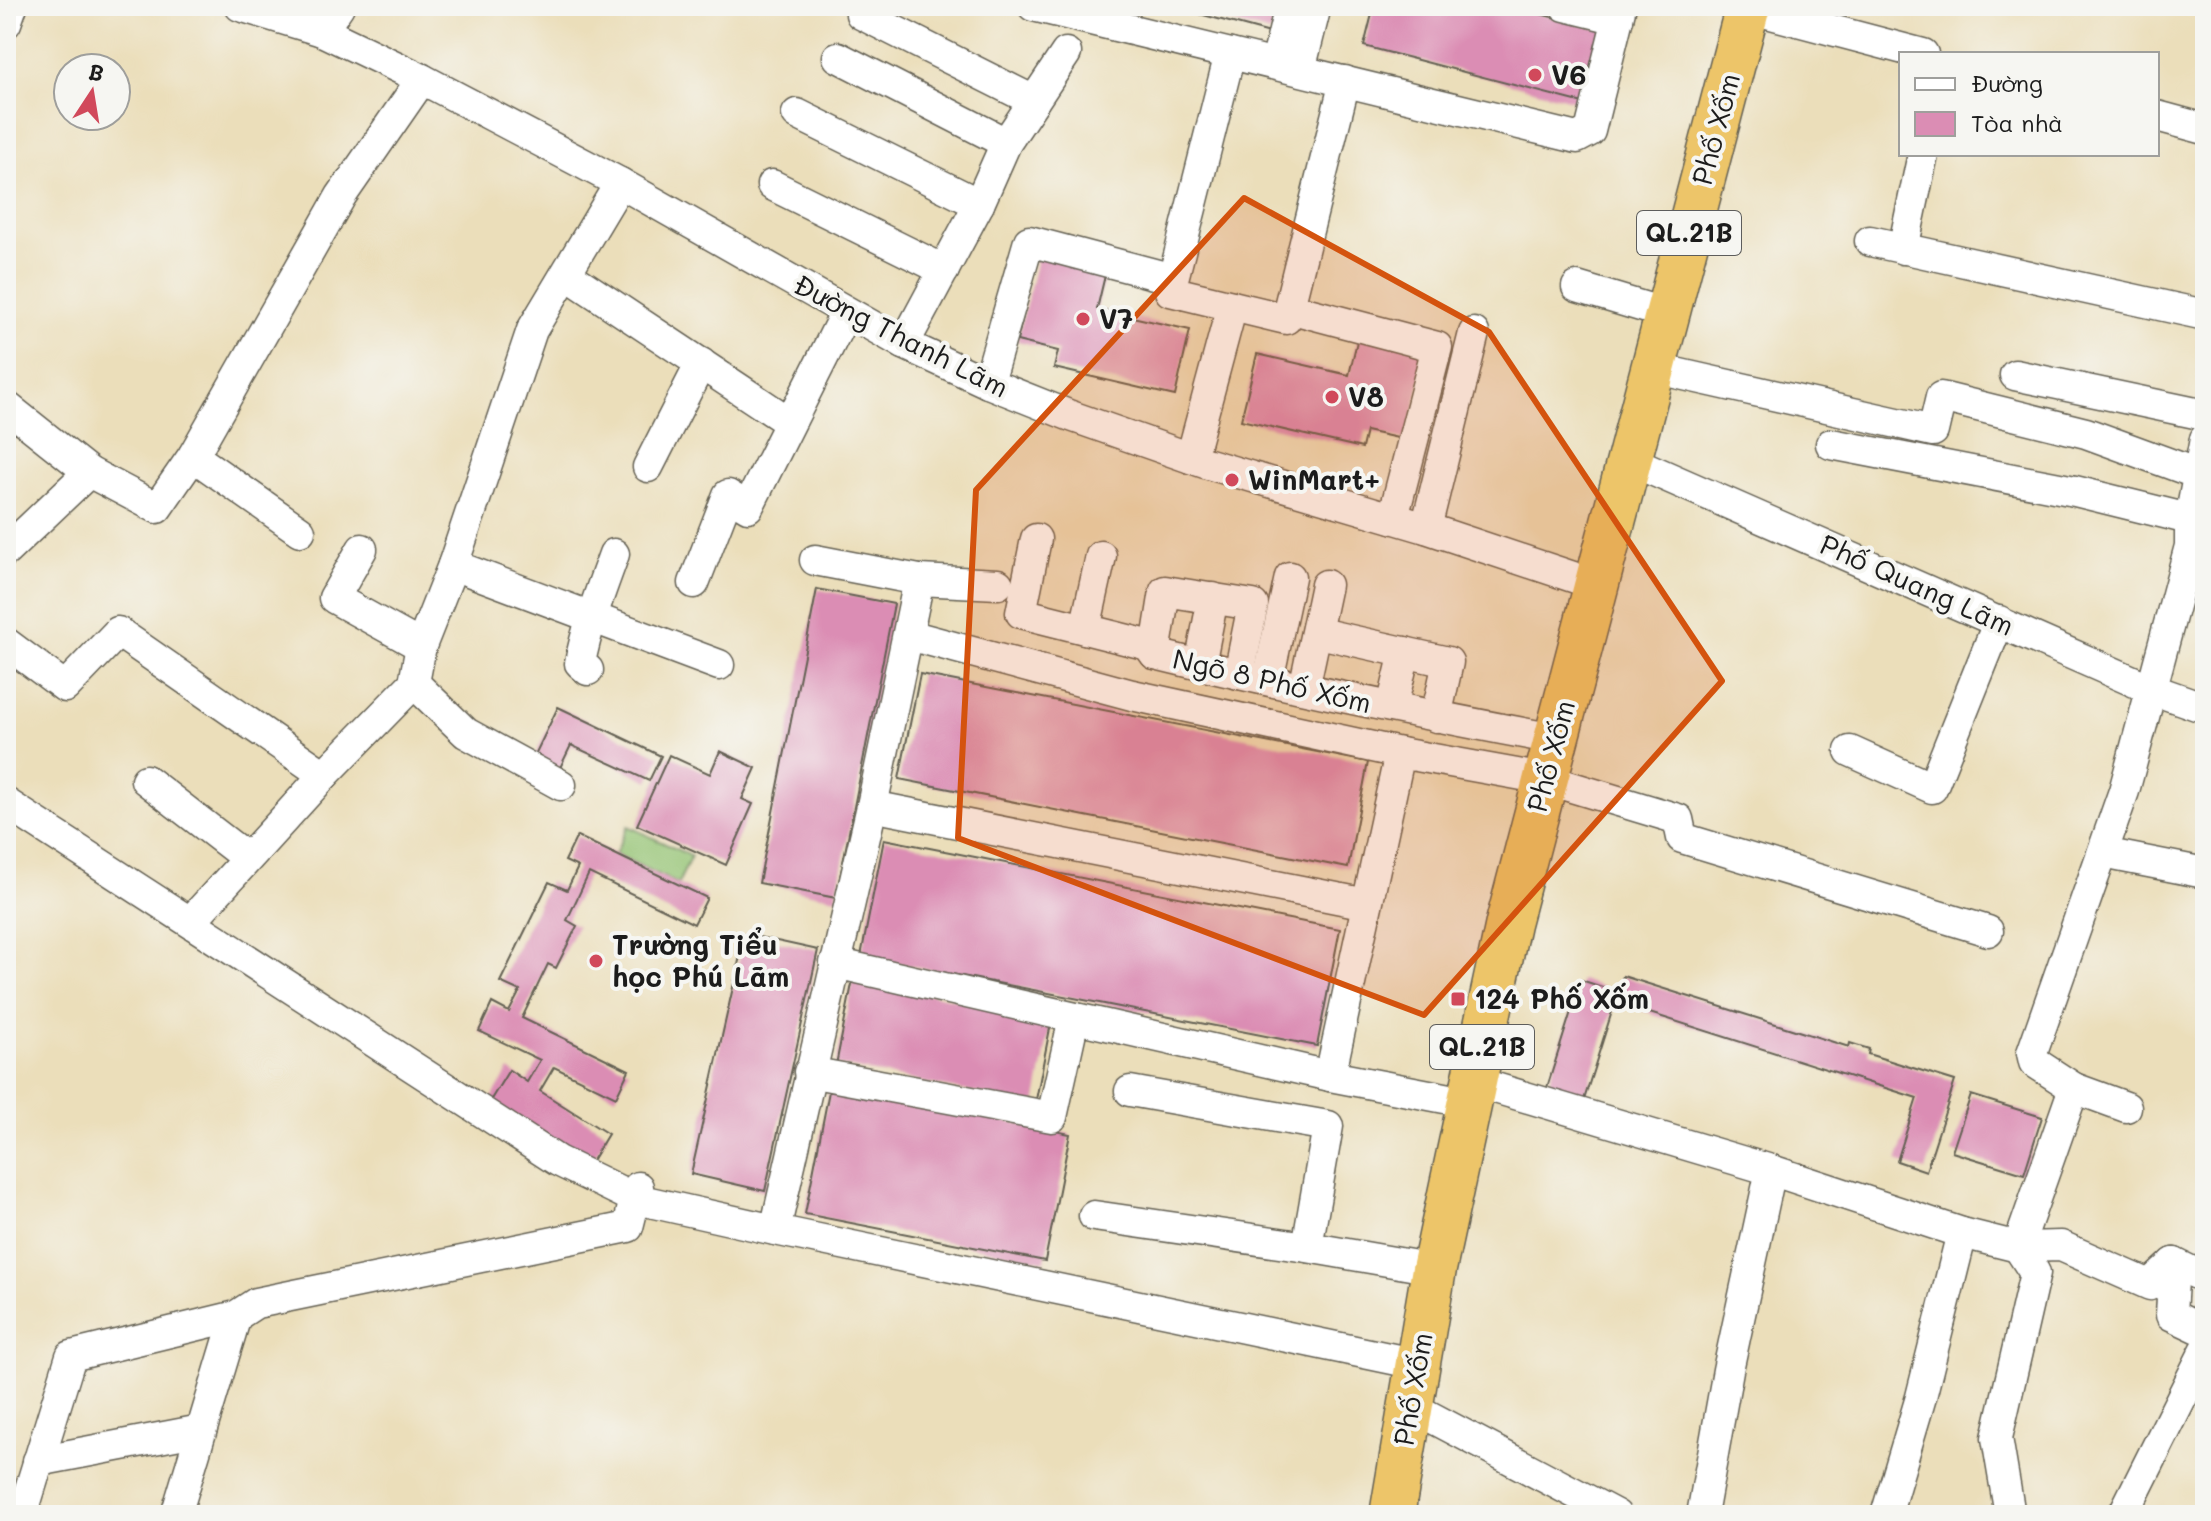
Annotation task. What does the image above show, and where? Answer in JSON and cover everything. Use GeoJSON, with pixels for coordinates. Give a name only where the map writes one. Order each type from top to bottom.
{"type":"FeatureCollection","features":[{"type":"Feature","properties":{"kind":"highway","name":"Phố Xốm"},"geometry":{"type":"LineString","coordinates":[[1392,1515],[1434,1269],[1508,923],[1748,7]]}},
{"type":"Feature","properties":{"kind":"street"},"geometry":{"type":"LineString","coordinates":[[6,23],[12,6]]}},
{"type":"Feature","properties":{"kind":"street","name":"Đường Thanh Lãm"},"geometry":{"type":"LineString","coordinates":[[240,6],[322,31],[422,79],[620,183],[904,344],[988,383],[1191,458],[1426,528],[1597,585]]}},
{"type":"Feature","properties":{"kind":"street"},"geometry":{"type":"LineString","coordinates":[[322,31],[339,6]]}},
{"type":"Feature","properties":{"kind":"street"},"geometry":{"type":"LineString","coordinates":[[1033,6],[1581,137],[1590,131],[1619,13],[1565,6]]}},
{"type":"Feature","properties":{"kind":"street"},"geometry":{"type":"LineString","coordinates":[[1288,67],[1290,6]]}},
{"type":"Feature","properties":{"kind":"street"},"geometry":{"type":"LineString","coordinates":[[1288,67],[1316,6]]}},
{"type":"Feature","properties":{"kind":"street"},"geometry":{"type":"LineString","coordinates":[[1748,7],[1916,52]]}},
{"type":"Feature","properties":{"kind":"street"},"geometry":{"type":"LineString","coordinates":[[861,14],[1034,101]]}},
{"type":"Feature","properties":{"kind":"street"},"geometry":{"type":"LineString","coordinates":[[904,344],[979,204],[1006,143],[1066,53]]}},
{"type":"Feature","properties":{"kind":"street"},"geometry":{"type":"LineString","coordinates":[[1230,54],[1170,291],[1286,319],[1345,81]]}},
{"type":"Feature","properties":{"kind":"street"},"geometry":{"type":"LineString","coordinates":[[838,57],[1006,143]]}},
{"type":"Feature","properties":{"kind":"street"},"geometry":{"type":"LineString","coordinates":[[6,406],[89,472],[157,508],[193,456],[341,196],[422,79]]}},
{"type":"Feature","properties":{"kind":"street"},"geometry":{"type":"LineString","coordinates":[[797,114],[979,204]]}},
{"type":"Feature","properties":{"kind":"street"},"geometry":{"type":"LineString","coordinates":[[2159,117],[2205,129]]}},
{"type":"Feature","properties":{"kind":"street"},"geometry":{"type":"LineString","coordinates":[[1903,249],[1923,156]]}},
{"type":"Feature","properties":{"kind":"street"},"geometry":{"type":"LineString","coordinates":[[191,921],[324,775],[414,683],[421,646],[453,565],[532,330],[620,183]]}},
{"type":"Feature","properties":{"kind":"street"},"geometry":{"type":"LineString","coordinates":[[772,185],[944,270]]}},
{"type":"Feature","properties":{"kind":"street"},"geometry":{"type":"LineString","coordinates":[[988,383],[1029,241],[1173,279]]}},
{"type":"Feature","properties":{"kind":"street"},"geometry":{"type":"LineString","coordinates":[[1870,241],[2205,315]]}},
{"type":"Feature","properties":{"kind":"street"},"geometry":{"type":"LineString","coordinates":[[566,274],[789,422]]}},
{"type":"Feature","properties":{"kind":"street"},"geometry":{"type":"LineString","coordinates":[[1577,287],[1667,314]]}},
{"type":"Feature","properties":{"kind":"street"},"geometry":{"type":"LineString","coordinates":[[1191,458],[1232,306]]}},
{"type":"Feature","properties":{"kind":"street"},"geometry":{"type":"LineString","coordinates":[[1289,308],[1437,347],[1393,518]]}},
{"type":"Feature","properties":{"kind":"street"},"geometry":{"type":"LineString","coordinates":[[694,583],[728,495],[748,507],[846,312]]}},
{"type":"Feature","properties":{"kind":"street"},"geometry":{"type":"LineString","coordinates":[[1426,528],[1474,333]]}},
{"type":"Feature","properties":{"kind":"street"},"geometry":{"type":"LineString","coordinates":[[648,467],[701,363]]}},
{"type":"Feature","properties":{"kind":"street"},"geometry":{"type":"LineString","coordinates":[[1653,368],[1933,431],[1941,397],[2086,433],[2198,474]]}},
{"type":"Feature","properties":{"kind":"street"},"geometry":{"type":"LineString","coordinates":[[2015,375],[2205,415]]}},
{"type":"Feature","properties":{"kind":"street"},"geometry":{"type":"LineString","coordinates":[[2126,1107],[2074,1088],[2034,1062],[2032,1053],[2124,791],[2198,521],[2198,474],[2205,439]]}},
{"type":"Feature","properties":{"kind":"street"},"geometry":{"type":"LineString","coordinates":[[1831,444],[2075,491],[2198,521]]}},
{"type":"Feature","properties":{"kind":"street"},"geometry":{"type":"LineString","coordinates":[[193,456],[300,531]]}},
{"type":"Feature","properties":{"kind":"street","name":"Phố Quang Lãm"},"geometry":{"type":"LineString","coordinates":[[1629,460],[2151,689],[2205,708]]}},
{"type":"Feature","properties":{"kind":"street"},"geometry":{"type":"LineString","coordinates":[[6,551],[89,472]]}},
{"type":"Feature","properties":{"kind":"street","name":"Ngõ 8 Phố Xốm"},"geometry":{"type":"LineString","coordinates":[[1036,539],[1021,613],[1148,645],[1155,654],[1436,717],[1550,759]]}},
{"type":"Feature","properties":{"kind":"street"},"geometry":{"type":"LineString","coordinates":[[362,549],[334,598],[421,646]]}},
{"type":"Feature","properties":{"kind":"street"},"geometry":{"type":"LineString","coordinates":[[588,670],[580,663],[592,616],[614,554]]}},
{"type":"Feature","properties":{"kind":"street"},"geometry":{"type":"LineString","coordinates":[[1085,629],[1101,556]]}},
{"type":"Feature","properties":{"kind":"street"},"geometry":{"type":"LineString","coordinates":[[815,560],[919,580],[998,584]]}},
{"type":"Feature","properties":{"kind":"street"},"geometry":{"type":"LineString","coordinates":[[453,565],[719,665]]}},
{"type":"Feature","properties":{"kind":"street"},"geometry":{"type":"LineString","coordinates":[[1268,680],[1290,577]]}},
{"type":"Feature","properties":{"kind":"street"},"geometry":{"type":"LineString","coordinates":[[775,1230],[872,806],[919,580]]}},
{"type":"Feature","properties":{"kind":"street"},"geometry":{"type":"LineString","coordinates":[[1304,688],[1326,585]]}},
{"type":"Feature","properties":{"kind":"street"},"geometry":{"type":"LineString","coordinates":[[1155,654],[1165,591],[1253,605],[1239,674]]}},
{"type":"Feature","properties":{"kind":"street"},"geometry":{"type":"LineString","coordinates":[[1200,665],[1213,598]]}},
{"type":"Feature","properties":{"kind":"street"},"geometry":{"type":"LineString","coordinates":[[1850,751],[1932,788],[1999,621]]}},
{"type":"Feature","properties":{"kind":"street"},"geometry":{"type":"LineString","coordinates":[[6,643],[65,687],[118,632],[324,775]]}},
{"type":"Feature","properties":{"kind":"street"},"geometry":{"type":"LineString","coordinates":[[909,635],[1132,695],[1400,753],[1550,759],[1678,819],[1682,838],[1988,931]]}},
{"type":"Feature","properties":{"kind":"street"},"geometry":{"type":"LineString","coordinates":[[1328,635],[1448,662],[1436,717]]}},
{"type":"Feature","properties":{"kind":"street"},"geometry":{"type":"LineString","coordinates":[[1392,707],[1405,652]]}},
{"type":"Feature","properties":{"kind":"street"},"geometry":{"type":"LineString","coordinates":[[414,683],[466,733],[561,785]]}},
{"type":"Feature","properties":{"kind":"street"},"geometry":{"type":"LineString","coordinates":[[1330,1076],[1400,753]]}},
{"type":"Feature","properties":{"kind":"street"},"geometry":{"type":"LineString","coordinates":[[146,780],[247,858]]}},
{"type":"Feature","properties":{"kind":"street"},"geometry":{"type":"LineString","coordinates":[[6,803],[558,1161],[637,1193],[775,1230],[1417,1364]]}},
{"type":"Feature","properties":{"kind":"street"},"geometry":{"type":"LineString","coordinates":[[872,806],[1367,904]]}},
{"type":"Feature","properties":{"kind":"street"},"geometry":{"type":"LineString","coordinates":[[2103,853],[2205,873]]}},
{"type":"Feature","properties":{"kind":"street"},"geometry":{"type":"LineString","coordinates":[[835,963],[1330,1076],[1473,1093],[1771,1170],[1962,1233],[2018,1247],[2061,1246],[2150,1285],[2174,1263]]}},
{"type":"Feature","properties":{"kind":"street"},"geometry":{"type":"LineString","coordinates":[[809,1072],[1052,1117],[1074,1018]]}},
{"type":"Feature","properties":{"kind":"street"},"geometry":{"type":"LineString","coordinates":[[2018,1247],[2074,1088]]}},
{"type":"Feature","properties":{"kind":"street"},"geometry":{"type":"LineString","coordinates":[[1130,1091],[1328,1126],[1307,1247]]}},
{"type":"Feature","properties":{"kind":"street"},"geometry":{"type":"LineString","coordinates":[[1702,1515],[1728,1370],[1771,1170]]}},
{"type":"Feature","properties":{"kind":"street"},"geometry":{"type":"LineString","coordinates":[[22,1515],[71,1356],[236,1316],[256,1303],[628,1227],[637,1193]]}},
{"type":"Feature","properties":{"kind":"street"},"geometry":{"type":"LineString","coordinates":[[1094,1216],[1434,1269]]}},
{"type":"Feature","properties":{"kind":"street"},"geometry":{"type":"LineString","coordinates":[[1886,1515],[1921,1397],[1962,1233]]}},
{"type":"Feature","properties":{"kind":"street"},"geometry":{"type":"LineString","coordinates":[[2010,1515],[1997,1438],[2035,1273],[2018,1247]]}},
{"type":"Feature","properties":{"kind":"street"},"geometry":{"type":"LineString","coordinates":[[2174,1263],[2205,1278]]}},
{"type":"Feature","properties":{"kind":"street"},"geometry":{"type":"LineString","coordinates":[[2174,1263],[2171,1315],[2205,1331]]}},
{"type":"Feature","properties":{"kind":"street"},"geometry":{"type":"LineString","coordinates":[[176,1515],[236,1316]]}},
{"type":"Feature","properties":{"kind":"street"},"geometry":{"type":"LineString","coordinates":[[2123,1515],[2205,1351]]}},
{"type":"Feature","properties":{"kind":"street"},"geometry":{"type":"LineString","coordinates":[[1410,1406],[1616,1515]]}},
{"type":"Feature","properties":{"kind":"street"},"geometry":{"type":"LineString","coordinates":[[38,1461],[201,1430]]}},
{"type":"Feature","properties":{"kind":"highlighted area"},"geometry":{"type":"Polygon","coordinates":[[[1244,198],[1489,332],[1722,681],[1424,1015],[958,838],[976,490],[1244,198]]]}},
{"type":"Feature","properties":{"kind":"green space"},"geometry":{"type":"Polygon","coordinates":[[[628,826],[691,856],[678,884],[615,854],[628,826]]]}},
{"type":"Feature","properties":{"kind":"building"},"geometry":{"type":"Polygon","coordinates":[[[1170,6],[1277,6],[1270,33],[1170,6]]]}},
{"type":"Feature","properties":{"kind":"building","name":"V6"},"geometry":{"type":"Polygon","coordinates":[[[1374,6],[1509,6],[1606,31],[1587,104],[1364,46],[1374,6]]]}},
{"type":"Feature","properties":{"kind":"building","name":"V7"},"geometry":{"type":"Polygon","coordinates":[[[1039,251],[1107,267],[1097,309],[1190,330],[1175,396],[1054,368],[1058,351],[1017,341],[1039,251]]]}},
{"type":"Feature","properties":{"kind":"building","name":"V8"},"geometry":{"type":"Polygon","coordinates":[[[1359,333],[1428,349],[1407,440],[1366,431],[1362,448],[1241,420],[1257,354],[1349,375],[1359,333]]]}},
{"type":"Feature","properties":{"kind":"building"},"geometry":{"type":"Polygon","coordinates":[[[817,589],[894,604],[836,898],[759,883],[817,589]]]}},
{"type":"Feature","properties":{"kind":"building"},"geometry":{"type":"Polygon","coordinates":[[[920,674],[1368,762],[1348,868],[899,779],[920,674]]]}},
{"type":"Feature","properties":{"kind":"building"},"geometry":{"type":"Polygon","coordinates":[[[558,707],[661,756],[649,781],[571,745],[557,774],[531,763],[558,707]]]}},
{"type":"Feature","properties":{"kind":"building"},"geometry":{"type":"Polygon","coordinates":[[[720,751],[756,768],[742,799],[753,804],[726,865],[637,825],[669,755],[710,774],[720,751]]]}},
{"type":"Feature","properties":{"kind":"building"},"geometry":{"type":"Polygon","coordinates":[[[577,836],[707,898],[694,924],[589,873],[567,920],[577,926],[556,968],[548,964],[522,1018],[629,1070],[616,1097],[554,1067],[540,1091],[608,1134],[588,1167],[490,1101],[509,1070],[527,1082],[540,1060],[479,1031],[492,1003],[509,1012],[520,991],[500,982],[549,882],[567,890],[578,867],[565,861],[577,836]]]}},
{"type":"Feature","properties":{"kind":"building"},"geometry":{"type":"Polygon","coordinates":[[[884,839],[1340,929],[1317,1046],[861,956],[884,839]]]}},
{"type":"Feature","properties":{"kind":"building"},"geometry":{"type":"Polygon","coordinates":[[[745,934],[818,950],[765,1191],[691,1174],[745,934]]]}},
{"type":"Feature","properties":{"kind":"building"},"geometry":{"type":"Polygon","coordinates":[[[1623,976],[1849,1047],[1850,1043],[1869,1049],[1868,1054],[1955,1081],[1926,1171],[1897,1161],[1917,1098],[1615,1002],[1582,1106],[1545,1094],[1581,980],[1618,992],[1623,976]]]}},
{"type":"Feature","properties":{"kind":"building"},"geometry":{"type":"Polygon","coordinates":[[[853,979],[1052,1018],[1035,1105],[836,1065],[853,979]]]}},
{"type":"Feature","properties":{"kind":"building"},"geometry":{"type":"Polygon","coordinates":[[[830,1086],[1070,1134],[1045,1261],[805,1214],[830,1086]]]}},
{"type":"Feature","properties":{"kind":"building"},"geometry":{"type":"Polygon","coordinates":[[[1971,1095],[2042,1117],[2024,1174],[1952,1152],[1971,1095]]]}},
{"type":"Feature","properties":{"kind":"place","name":"V6"},"geometry":{"type":"Point","coordinates":[1535,75]}},
{"type":"Feature","properties":{"kind":"place","name":"V7"},"geometry":{"type":"Point","coordinates":[1083,319]}},
{"type":"Feature","properties":{"kind":"place","name":"V8"},"geometry":{"type":"Point","coordinates":[1332,397]}},
{"type":"Feature","properties":{"kind":"place","name":"WinMart+"},"geometry":{"type":"Point","coordinates":[1232,480]}},
{"type":"Feature","properties":{"kind":"place","name":"Trường Tiểu học Phú Lãm"},"geometry":{"type":"Point","coordinates":[596,961]}},
{"type":"Feature","properties":{"kind":"place","name":"124 Phố Xốm"},"geometry":{"type":"Point","coordinates":[1458,999]}}]}
